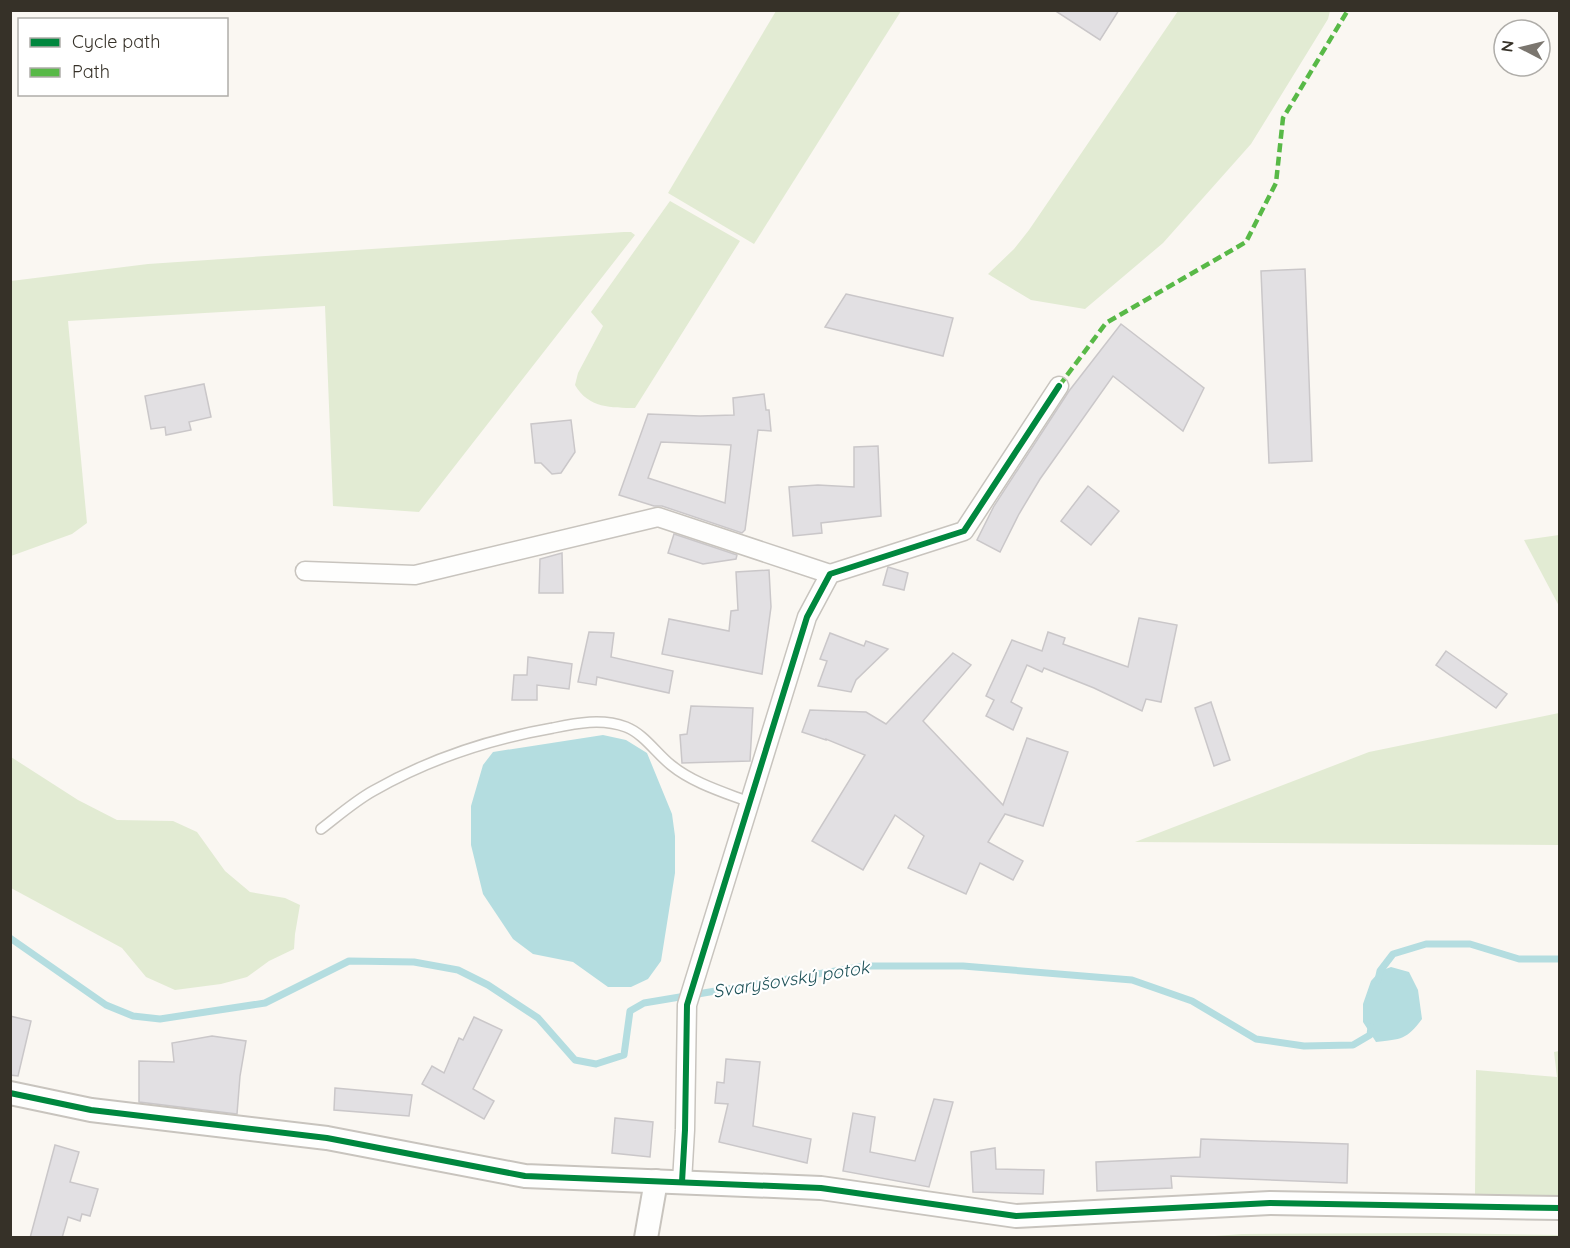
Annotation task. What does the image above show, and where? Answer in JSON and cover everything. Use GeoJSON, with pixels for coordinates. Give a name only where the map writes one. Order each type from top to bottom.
{"type":"FeatureCollection","features":[{"type":"Feature","properties":{"kind":"street"},"geometry":{"type":"LineString","coordinates":[[305,571],[415,575],[658,517],[830,574],[964,531],[1059,386]]}},
{"type":"Feature","properties":{"kind":"street"},"geometry":{"type":"LineString","coordinates":[[682,1182],[687,1005],[807,617],[830,574]]}},
{"type":"Feature","properties":{"kind":"street"},"geometry":{"type":"LineString","coordinates":[[10,1093],[91,1110],[327,1138],[525,1176],[821,1188],[1016,1216],[1270,1203],[1560,1208]]}},
{"type":"Feature","properties":{"kind":"street"},"geometry":{"type":"LineString","coordinates":[[646,1238],[656,1181]]}},
{"type":"Feature","properties":{"kind":"lane"},"geometry":{"type":"LineString","coordinates":[[321,829],[370,792],[415,769],[471,747],[582,722],[606,722],[627,727],[653,746],[671,765],[701,782],[749,802]]}},
{"type":"Feature","properties":{"kind":"green space"},"geometry":{"type":"Polygon","coordinates":[[[776,11],[901,11],[754,244],[668,193],[776,11]]]}},
{"type":"Feature","properties":{"kind":"green space"},"geometry":{"type":"Polygon","coordinates":[[[1178,11],[1330,11],[1328,19],[1251,144],[1163,243],[1085,309],[1031,300],[988,274],[1014,249],[1029,230],[1178,11]]]}},
{"type":"Feature","properties":{"kind":"green space"},"geometry":{"type":"Polygon","coordinates":[[[670,201],[740,241],[635,408],[601,405],[580,393],[575,385],[578,373],[603,326],[591,312],[670,201]]]}},
{"type":"Feature","properties":{"kind":"green space"},"geometry":{"type":"Polygon","coordinates":[[[631,232],[635,235],[419,512],[333,506],[325,306],[68,321],[87,523],[72,534],[11,556],[11,281],[148,264],[631,232]]]}},
{"type":"Feature","properties":{"kind":"green space"},"geometry":{"type":"Polygon","coordinates":[[[1560,535],[1559,606],[1524,540],[1560,535]]]}},
{"type":"Feature","properties":{"kind":"green space"},"geometry":{"type":"Polygon","coordinates":[[[1559,713],[1559,845],[1135,842],[1369,752],[1559,713]]]}},
{"type":"Feature","properties":{"kind":"green space"},"geometry":{"type":"Polygon","coordinates":[[[11,757],[78,800],[117,820],[173,821],[197,832],[225,871],[250,892],[285,898],[300,905],[294,949],[269,961],[247,977],[221,984],[175,990],[146,977],[122,948],[11,888],[11,757]]]}},
{"type":"Feature","properties":{"kind":"green space"},"geometry":{"type":"Polygon","coordinates":[[[1559,1051],[1559,1197],[1475,1194],[1476,1070],[1557,1077],[1554,1052],[1559,1051]]]}},
{"type":"Feature","properties":{"kind":"green space"},"geometry":{"type":"Polygon","coordinates":[[[1242,1234],[1559,1235],[1560,1237],[1201,1237],[1242,1234]]]}},
{"type":"Feature","properties":{"kind":"water"},"geometry":{"type":"Polygon","coordinates":[[[603,735],[626,740],[647,753],[672,814],[675,836],[675,873],[661,961],[648,979],[631,987],[608,987],[573,962],[533,954],[513,939],[483,894],[471,845],[471,806],[483,765],[493,752],[603,735]]]}},
{"type":"Feature","properties":{"kind":"water"},"geometry":{"type":"Polygon","coordinates":[[[1391,967],[1409,972],[1418,990],[1422,1019],[1412,1031],[1403,1037],[1376,1042],[1363,1022],[1363,1004],[1371,981],[1380,971],[1391,967]]]}},
{"type":"Feature","properties":{"kind":"building"},"geometry":{"type":"Polygon","coordinates":[[[1054,10],[1119,10],[1100,40],[1054,10]]]}},
{"type":"Feature","properties":{"kind":"building"},"geometry":{"type":"Polygon","coordinates":[[[1305,269],[1312,461],[1269,463],[1261,271],[1305,269]]]}},
{"type":"Feature","properties":{"kind":"building"},"geometry":{"type":"Polygon","coordinates":[[[846,294],[953,318],[943,356],[825,327],[846,294]]]}},
{"type":"Feature","properties":{"kind":"building"},"geometry":{"type":"Polygon","coordinates":[[[1121,324],[1204,388],[1183,431],[1113,376],[1040,479],[1000,552],[977,540],[994,506],[1069,391],[1121,324]]]}},
{"type":"Feature","properties":{"kind":"building"},"geometry":{"type":"Polygon","coordinates":[[[204,384],[211,417],[189,422],[191,430],[166,435],[165,427],[151,429],[145,396],[204,384]]]}},
{"type":"Feature","properties":{"kind":"building"},"geometry":{"type":"Polygon","coordinates":[[[764,394],[766,410],[769,410],[771,431],[758,430],[745,530],[742,533],[662,506],[654,506],[619,495],[648,414],[734,415],[733,398],[764,394]],[[661,442],[648,478],[725,503],[731,445],[661,442]]]}},
{"type":"Feature","properties":{"kind":"building"},"geometry":{"type":"Polygon","coordinates":[[[571,420],[575,452],[561,473],[552,474],[541,463],[535,463],[531,424],[571,420]]]}},
{"type":"Feature","properties":{"kind":"building"},"geometry":{"type":"Polygon","coordinates":[[[878,446],[881,516],[821,523],[822,533],[793,536],[789,487],[818,485],[854,487],[854,447],[878,446]]]}},
{"type":"Feature","properties":{"kind":"building"},"geometry":{"type":"Polygon","coordinates":[[[1088,486],[1119,511],[1091,545],[1061,521],[1088,486]]]}},
{"type":"Feature","properties":{"kind":"building"},"geometry":{"type":"Polygon","coordinates":[[[674,534],[737,555],[736,559],[703,564],[668,553],[674,534]]]}},
{"type":"Feature","properties":{"kind":"building"},"geometry":{"type":"Polygon","coordinates":[[[562,553],[563,593],[539,593],[540,559],[562,553]]]}},
{"type":"Feature","properties":{"kind":"building"},"geometry":{"type":"Polygon","coordinates":[[[888,567],[908,573],[904,590],[883,585],[888,567]]]}},
{"type":"Feature","properties":{"kind":"building"},"geometry":{"type":"Polygon","coordinates":[[[769,570],[771,607],[762,674],[662,654],[669,619],[729,631],[731,611],[738,610],[736,572],[769,570]]]}},
{"type":"Feature","properties":{"kind":"building"},"geometry":{"type":"Polygon","coordinates":[[[1139,618],[1177,625],[1161,702],[1146,699],[1142,711],[1044,668],[1042,672],[1027,665],[1011,702],[1022,708],[1013,730],[986,716],[994,700],[986,696],[1012,640],[1042,651],[1048,632],[1065,638],[1063,644],[1128,667],[1139,618]]]}},
{"type":"Feature","properties":{"kind":"building"},"geometry":{"type":"Polygon","coordinates":[[[589,632],[614,633],[611,657],[673,671],[669,693],[597,677],[596,685],[578,682],[589,632]]]}},
{"type":"Feature","properties":{"kind":"building"},"geometry":{"type":"Polygon","coordinates":[[[830,633],[864,646],[866,641],[888,649],[856,680],[851,692],[818,686],[827,661],[820,659],[830,633]]]}},
{"type":"Feature","properties":{"kind":"building"},"geometry":{"type":"Polygon","coordinates":[[[1446,651],[1507,694],[1496,708],[1436,665],[1446,651]]]}},
{"type":"Feature","properties":{"kind":"building"},"geometry":{"type":"Polygon","coordinates":[[[953,653],[971,665],[923,721],[1003,805],[1027,738],[1068,752],[1043,826],[1005,814],[988,842],[1023,861],[1013,880],[980,863],[966,894],[908,868],[924,836],[895,815],[863,870],[812,841],[865,755],[802,732],[810,710],[866,712],[886,724],[953,653]]]}},
{"type":"Feature","properties":{"kind":"building"},"geometry":{"type":"Polygon","coordinates":[[[528,657],[572,664],[569,689],[537,685],[537,700],[512,700],[514,675],[527,675],[528,657]]]}},
{"type":"Feature","properties":{"kind":"building"},"geometry":{"type":"Polygon","coordinates":[[[1211,702],[1230,760],[1214,766],[1195,708],[1211,702]]]}},
{"type":"Feature","properties":{"kind":"building"},"geometry":{"type":"Polygon","coordinates":[[[691,706],[753,708],[750,761],[682,763],[680,735],[687,734],[691,706]]]}},
{"type":"Feature","properties":{"kind":"building"},"geometry":{"type":"Polygon","coordinates":[[[10,1016],[31,1021],[18,1076],[10,1075],[10,1016]]]}},
{"type":"Feature","properties":{"kind":"building"},"geometry":{"type":"Polygon","coordinates":[[[474,1017],[502,1030],[473,1089],[494,1101],[484,1119],[422,1084],[432,1066],[444,1073],[459,1038],[463,1040],[474,1017]]]}},
{"type":"Feature","properties":{"kind":"building"},"geometry":{"type":"Polygon","coordinates":[[[212,1036],[246,1041],[237,1114],[139,1102],[139,1061],[174,1062],[172,1043],[212,1036]]]}},
{"type":"Feature","properties":{"kind":"building"},"geometry":{"type":"Polygon","coordinates":[[[726,1059],[760,1062],[753,1126],[811,1139],[807,1163],[719,1142],[728,1104],[715,1103],[717,1082],[724,1083],[726,1059]]]}},
{"type":"Feature","properties":{"kind":"building"},"geometry":{"type":"Polygon","coordinates":[[[335,1088],[412,1095],[409,1116],[334,1110],[335,1088]]]}},
{"type":"Feature","properties":{"kind":"building"},"geometry":{"type":"Polygon","coordinates":[[[934,1099],[953,1102],[929,1187],[843,1171],[853,1113],[875,1117],[870,1152],[915,1161],[934,1099]]]}},
{"type":"Feature","properties":{"kind":"building"},"geometry":{"type":"Polygon","coordinates":[[[615,1118],[653,1122],[650,1157],[612,1153],[615,1118]]]}},
{"type":"Feature","properties":{"kind":"building"},"geometry":{"type":"Polygon","coordinates":[[[1201,1139],[1348,1144],[1347,1183],[1171,1176],[1172,1188],[1097,1191],[1096,1162],[1200,1157],[1201,1139]]]}},
{"type":"Feature","properties":{"kind":"building"},"geometry":{"type":"Polygon","coordinates":[[[55,1145],[79,1152],[70,1182],[98,1189],[90,1216],[82,1214],[80,1221],[68,1217],[62,1238],[30,1238],[55,1145]]]}},
{"type":"Feature","properties":{"kind":"building"},"geometry":{"type":"Polygon","coordinates":[[[995,1148],[996,1169],[1044,1170],[1043,1194],[973,1192],[971,1152],[995,1148]]]}},
{"type":"Feature","properties":{"kind":"waterway","name":"Svaryšovský potok"},"geometry":{"type":"LineString","coordinates":[[10,938],[106,1005],[133,1016],[160,1019],[265,1003],[349,961],[414,962],[458,970],[488,985],[538,1018],[575,1060],[596,1064],[624,1055],[630,1011],[644,1003],[865,966],[963,966],[1132,980],[1192,1001],[1256,1039],[1304,1046],[1353,1045],[1370,1035],[1371,1027]]}},
{"type":"Feature","properties":{"kind":"waterway","name":"Svaryšovský potok"},"geometry":{"type":"LineString","coordinates":[[1378,980],[1380,971],[1393,954],[1426,944],[1470,944],[1519,959],[1560,959]]}},
{"type":"Feature","properties":{"kind":"marked path"},"geometry":{"type":"LineString","coordinates":[[1059,386],[1106,323],[1246,242],[1276,183],[1283,118],[1348,10]]}},
{"type":"Feature","properties":{"kind":"cycle path"},"geometry":{"type":"LineString","coordinates":[[682,1182],[687,1005],[807,617],[830,574],[964,531],[1059,386]]}},
{"type":"Feature","properties":{"kind":"cycle path"},"geometry":{"type":"LineString","coordinates":[[10,1093],[91,1110],[327,1138],[525,1176],[821,1188],[1016,1216],[1270,1203],[1560,1208]]}}]}
